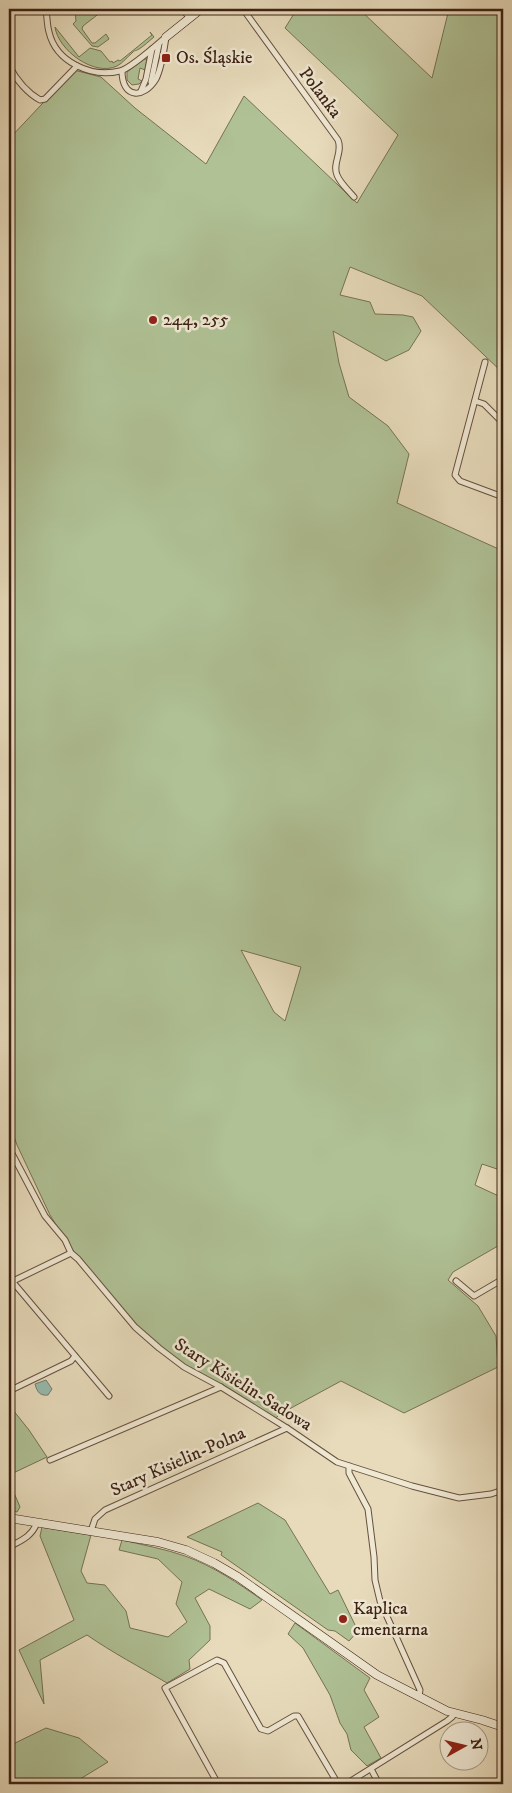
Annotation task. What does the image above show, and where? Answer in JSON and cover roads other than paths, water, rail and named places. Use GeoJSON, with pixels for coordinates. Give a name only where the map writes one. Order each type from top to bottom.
{"type":"FeatureCollection","features":[{"type":"Feature","properties":{"kind":"street"},"geometry":{"type":"LineString","coordinates":[[46,9],[49,33],[60,53],[77,66],[97,72],[122,71],[201,9]]}},
{"type":"Feature","properties":{"kind":"street"},"geometry":{"type":"LineString","coordinates":[[182,9],[190,18]]}},
{"type":"Feature","properties":{"kind":"street","name":"Polanka"},"geometry":{"type":"LineString","coordinates":[[243,9],[338,140],[340,151],[335,168],[336,173],[354,197]]}},
{"type":"Feature","properties":{"kind":"street"},"geometry":{"type":"LineString","coordinates":[[122,71],[124,87],[130,91],[141,92],[151,85],[160,69],[166,37]]}},
{"type":"Feature","properties":{"kind":"street"},"geometry":{"type":"LineString","coordinates":[[151,85],[159,43]]}},
{"type":"Feature","properties":{"kind":"street"},"geometry":{"type":"LineString","coordinates":[[141,92],[146,79],[152,49]]}},
{"type":"Feature","properties":{"kind":"street"},"geometry":{"type":"LineString","coordinates":[[9,66],[19,82],[40,100],[44,99],[77,66]]}},
{"type":"Feature","properties":{"kind":"street"},"geometry":{"type":"LineString","coordinates":[[485,362],[455,475],[460,481],[503,496]]}},
{"type":"Feature","properties":{"kind":"street"},"geometry":{"type":"LineString","coordinates":[[475,401],[484,404],[503,423]]}},
{"type":"Feature","properties":{"kind":"street","name":"Stary Kisielin-Sadowa"},"geometry":{"type":"LineString","coordinates":[[9,1148],[45,1216],[72,1253],[135,1326],[184,1367],[221,1387],[338,1462],[412,1486],[459,1498],[491,1494],[503,1490]]}},
{"type":"Feature","properties":{"kind":"street"},"geometry":{"type":"LineString","coordinates":[[72,1253],[10,1282],[109,1396]]}},
{"type":"Feature","properties":{"kind":"street"},"geometry":{"type":"LineString","coordinates":[[456,1281],[474,1296],[503,1279]]}},
{"type":"Feature","properties":{"kind":"street"},"geometry":{"type":"LineString","coordinates":[[9,1391],[71,1361],[75,1356]]}},
{"type":"Feature","properties":{"kind":"street"},"geometry":{"type":"LineString","coordinates":[[50,1460],[221,1387]]}},
{"type":"Feature","properties":{"kind":"street","name":"Stary Kisielin-Polna"},"geometry":{"type":"LineString","coordinates":[[91,1531],[95,1519],[105,1510],[287,1428]]}},
{"type":"Feature","properties":{"kind":"street"},"geometry":{"type":"LineString","coordinates":[[349,1466],[349,1472],[368,1509],[375,1580],[380,1601],[420,1690],[419,1696]]}},
{"type":"Feature","properties":{"kind":"street"},"geometry":{"type":"LineString","coordinates":[[9,1518],[158,1542],[186,1550],[238,1577],[377,1675],[454,1714],[503,1727]]}},
{"type":"Feature","properties":{"kind":"street"},"geometry":{"type":"LineString","coordinates":[[9,1546],[27,1538],[34,1531],[37,1523]]}},
{"type":"Feature","properties":{"kind":"street"},"geometry":{"type":"LineString","coordinates":[[503,1616],[503,1632]]}},
{"type":"Feature","properties":{"kind":"street"},"geometry":{"type":"LineString","coordinates":[[218,1784],[165,1688],[217,1660],[224,1663],[261,1729],[268,1731],[294,1716],[298,1716],[338,1784]]}},
{"type":"Feature","properties":{"kind":"street"},"geometry":{"type":"LineString","coordinates":[[346,1784],[447,1721],[454,1714]]}},
{"type":"Feature","properties":{"kind":"street"},"geometry":{"type":"LineString","coordinates":[[371,1769],[379,1784]]}},
{"type":"Feature","properties":{"kind":"street"},"geometry":{"type":"LineString","coordinates":[[9,1779],[15,1784]]}},
{"type":"Feature","properties":{"kind":"water"},"geometry":{"type":"Polygon","coordinates":[[[46,1380],[52,1389],[48,1395],[43,1395],[39,1393],[35,1384],[46,1380]]]}},
{"type":"Feature","properties":{"kind":"place","name":"Os. Śląskie"},"geometry":{"type":"Point","coordinates":[166,58]}},
{"type":"Feature","properties":{"kind":"place","name":"244, 255"},"geometry":{"type":"Point","coordinates":[153,320]}},
{"type":"Feature","properties":{"kind":"place","name":"Kaplica cmentarna"},"geometry":{"type":"Point","coordinates":[343,1619]}}]}
